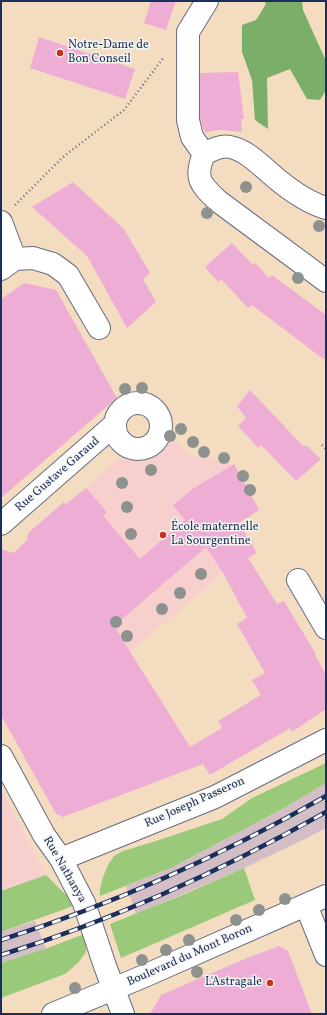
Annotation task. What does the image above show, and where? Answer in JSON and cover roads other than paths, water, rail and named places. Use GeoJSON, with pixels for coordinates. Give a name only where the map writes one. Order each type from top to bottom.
{"type":"FeatureCollection","features":[{"type":"Feature","properties":{"kind":"street"},"geometry":{"type":"LineString","coordinates":[[204,154],[192,137],[188,120],[188,32],[207,1]]}},
{"type":"Feature","properties":{"kind":"street"},"geometry":{"type":"LineString","coordinates":[[326,208],[306,200],[273,176],[246,153],[230,147],[216,148],[204,154],[199,166],[199,178],[206,190],[218,201],[326,281]]}},
{"type":"Feature","properties":{"kind":"street"},"geometry":{"type":"LineString","coordinates":[[1,222],[8,264],[33,258],[53,264],[68,275],[99,328]]}},
{"type":"Feature","properties":{"kind":"street","name":"Rue Gustave Garaud"},"geometry":{"type":"LineString","coordinates":[[1,524],[114,425],[119,412],[124,407],[138,402],[152,407],[157,412],[161,427],[156,447],[132,449],[125,446],[115,433],[114,425]]}},
{"type":"Feature","properties":{"kind":"street"},"geometry":{"type":"LineString","coordinates":[[298,580],[326,628]]}},
{"type":"Feature","properties":{"kind":"street","name":"Rue Joseph Passeron"},"geometry":{"type":"LineString","coordinates":[[61,859],[215,798],[321,743]]}},
{"type":"Feature","properties":{"kind":"street","name":"Rue Nathanya"},"geometry":{"type":"LineString","coordinates":[[1,756],[44,835],[61,859],[84,903],[123,1014]]}},
{"type":"Feature","properties":{"kind":"street","name":"Boulevard du Mont Boron"},"geometry":{"type":"LineString","coordinates":[[52,1014],[326,896]]}},
{"type":"Feature","properties":{"kind":"street"},"geometry":{"type":"LineString","coordinates":[[306,905],[326,955]]}},
{"type":"Feature","properties":{"kind":"railway"},"geometry":{"type":"LineString","coordinates":[[1,940],[85,911],[167,877],[248,838],[326,796]]}},
{"type":"Feature","properties":{"kind":"railway"},"geometry":{"type":"LineString","coordinates":[[1,955],[126,910],[208,874],[326,812]]}},
{"type":"Feature","properties":{"kind":"place","name":"Notre-Dame de Bon Conseil"},"geometry":{"type":"Point","coordinates":[60,53]}},
{"type":"Feature","properties":{"kind":"place","name":"École maternelle La Sourgentine"},"geometry":{"type":"Point","coordinates":[163,535]}},
{"type":"Feature","properties":{"kind":"place","name":"L'Astragale"},"geometry":{"type":"Point","coordinates":[270,983]}}]}
